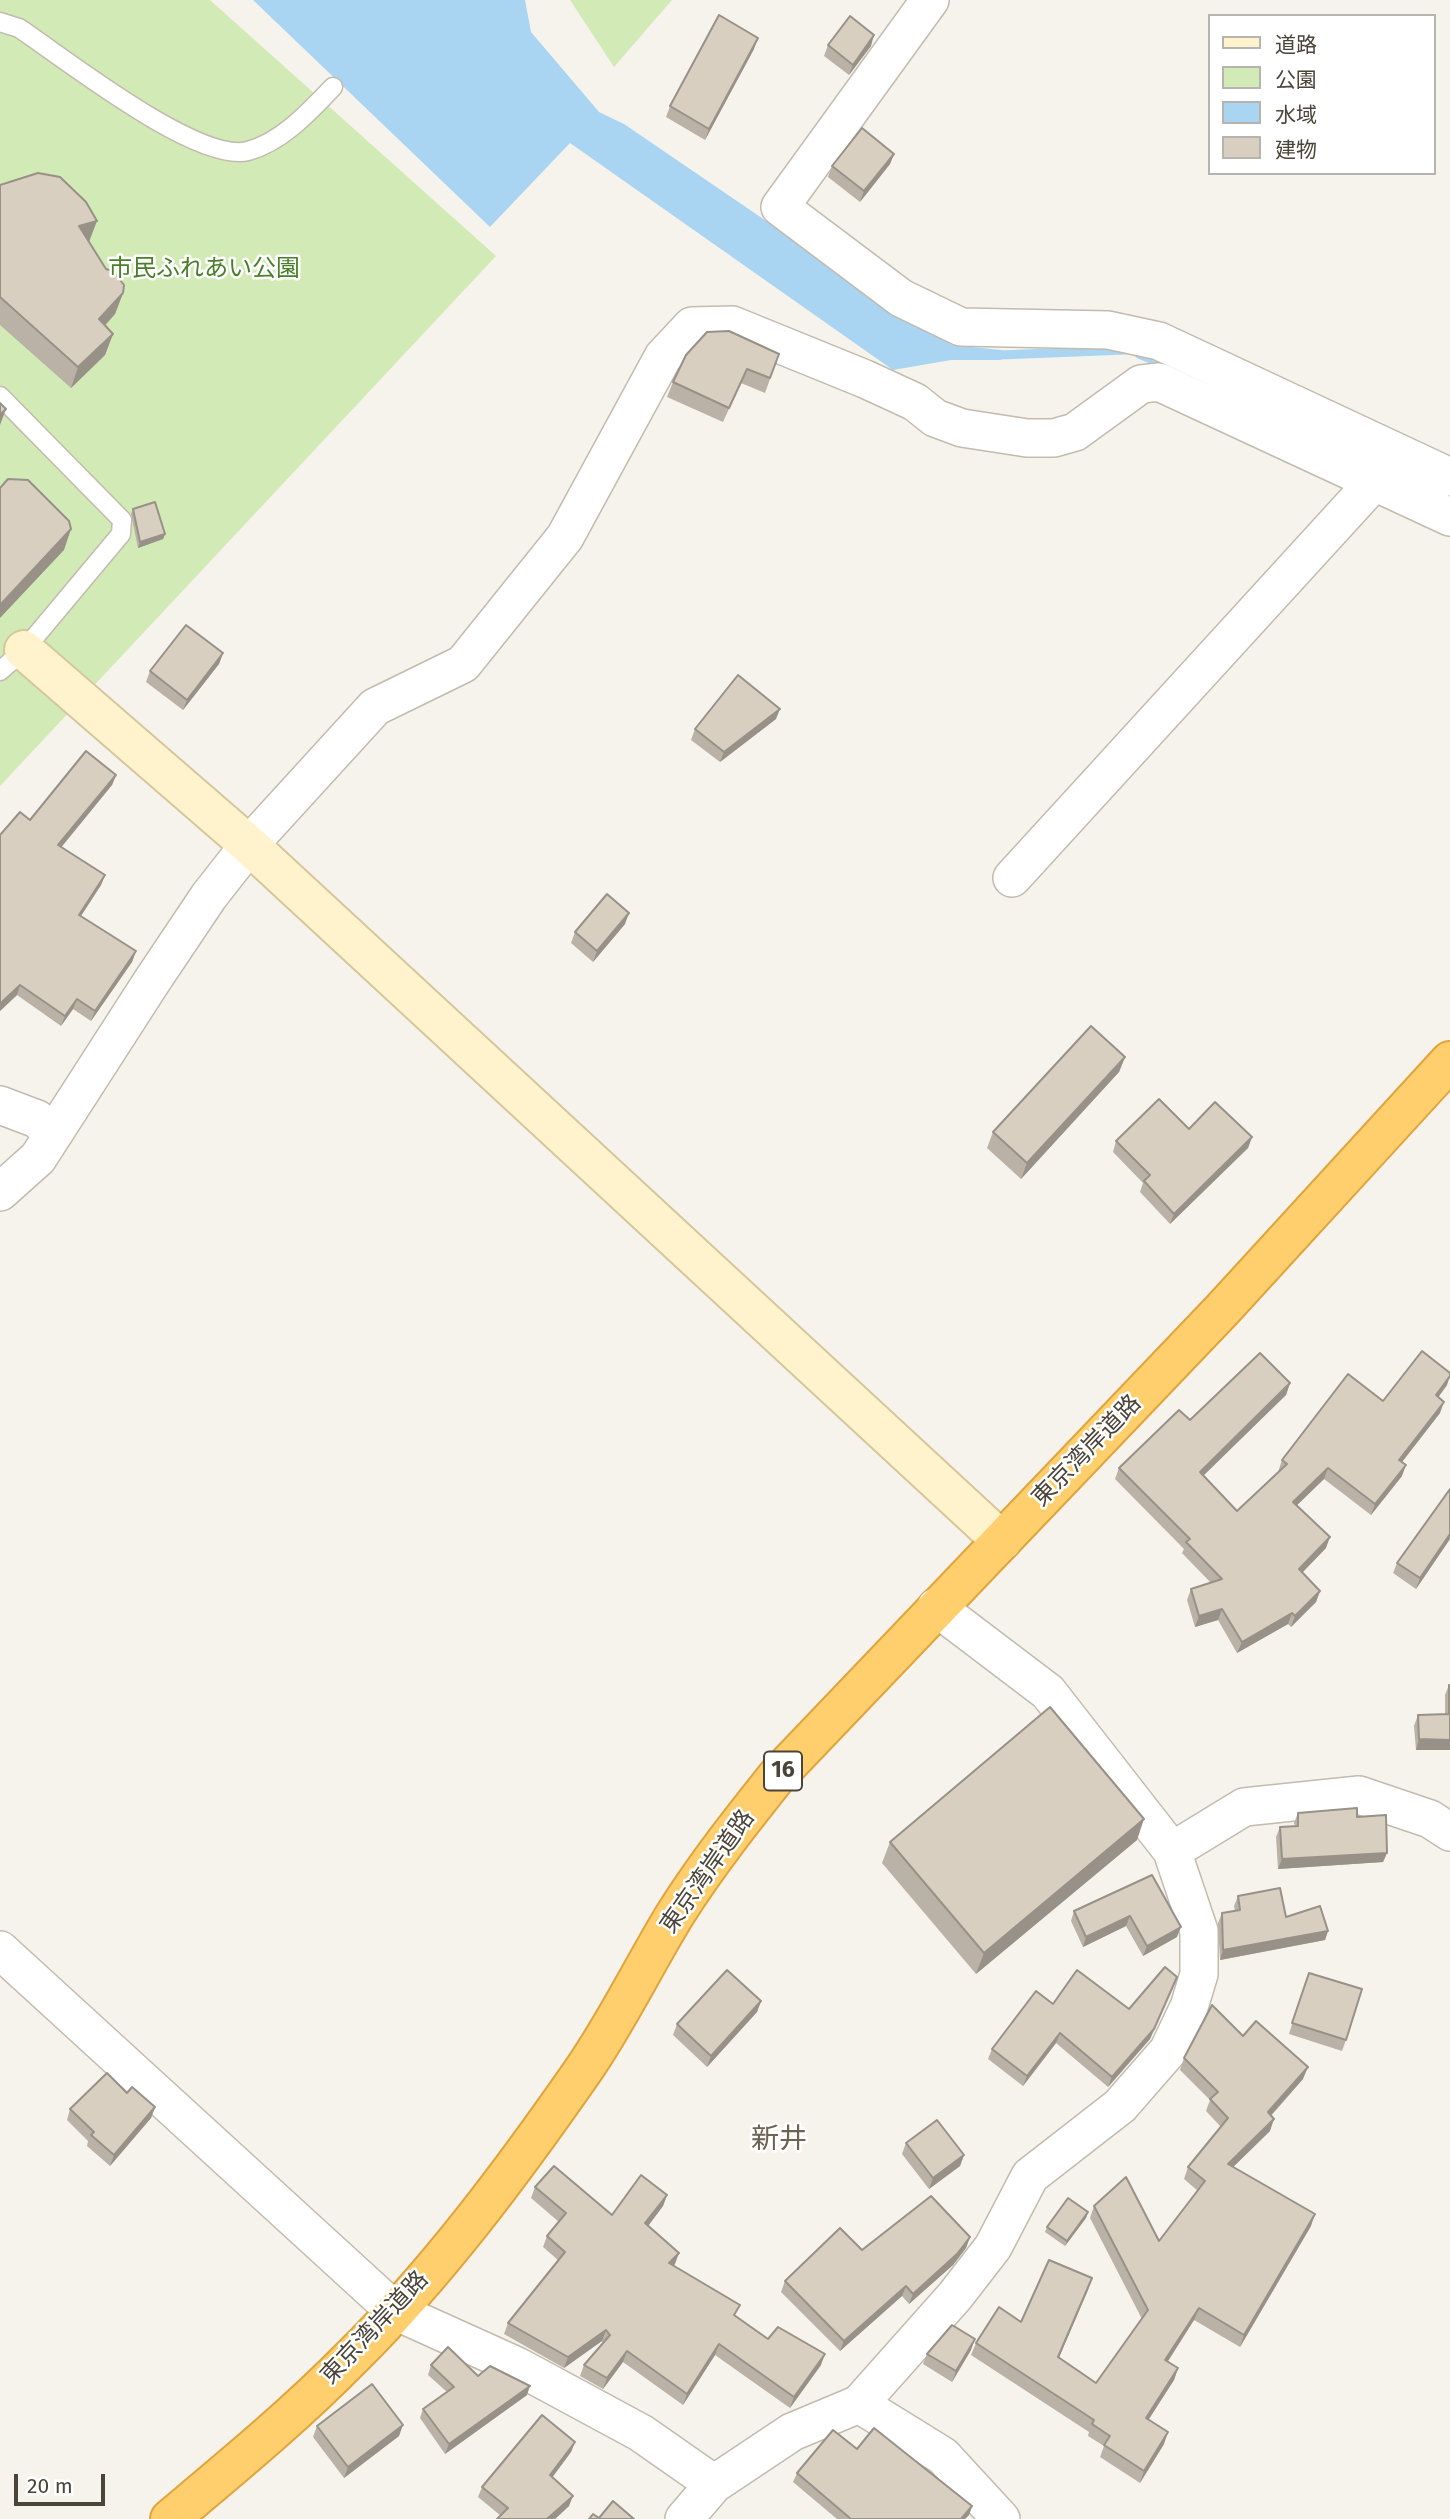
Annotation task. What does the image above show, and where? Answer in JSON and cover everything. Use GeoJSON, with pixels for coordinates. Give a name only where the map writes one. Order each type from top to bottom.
{"type":"FeatureCollection","features":[{"type":"Feature","properties":{"kind":"highway","name":"東京湾岸道路"},"geometry":{"type":"LineString","coordinates":[[170,2519],[257,2446],[353,2356],[395,2311],[522,2157],[584,2069],[677,1912],[725,1841],[778,1776],[936,1607],[1222,1310],[1450,1061]]}},
{"type":"Feature","properties":{"kind":"street"},"geometry":{"type":"LineString","coordinates":[[930,0],[780,207],[901,298],[961,327],[1108,330],[1159,341],[1450,477]]}},
{"type":"Feature","properties":{"kind":"street"},"geometry":{"type":"LineString","coordinates":[[0,1192],[38,1158],[209,896],[249,845],[375,707],[463,664],[565,537],[663,357],[692,326],[732,325],[865,379],[915,402],[935,418],[962,428],[1027,438],[1055,438],[1075,432],[1141,384],[1159,382],[1450,517]]}},
{"type":"Feature","properties":{"kind":"street"},"geometry":{"type":"LineString","coordinates":[[1012,878],[1374,482]]}},
{"type":"Feature","properties":{"kind":"street"},"geometry":{"type":"LineString","coordinates":[[12,661],[249,845],[1002,1541]]}},
{"type":"Feature","properties":{"kind":"street"},"geometry":{"type":"LineString","coordinates":[[0,1105],[37,1119],[53,1134]]}},
{"type":"Feature","properties":{"kind":"street"},"geometry":{"type":"LineString","coordinates":[[684,2519],[715,2484],[792,2432],[859,2404],[955,2296],[993,2247],[1030,2176],[1121,2106],[1168,2051],[1189,2007],[1199,1974],[1199,1931],[1172,1851],[1048,1692],[936,1607]]}},
{"type":"Feature","properties":{"kind":"street"},"geometry":{"type":"LineString","coordinates":[[1172,1851],[1244,1807],[1359,1795],[1430,1819],[1450,1832]]}},
{"type":"Feature","properties":{"kind":"street"},"geometry":{"type":"LineString","coordinates":[[0,1951],[395,2311],[517,2366],[641,2433],[715,2484]]}},
{"type":"Feature","properties":{"kind":"street"},"geometry":{"type":"LineString","coordinates":[[859,2404],[943,2456],[1001,2519]]}},
{"type":"Feature","properties":{"kind":"lane"},"geometry":{"type":"LineString","coordinates":[[0,22],[19,28],[173,131],[214,148],[247,151],[296,125],[333,87]]}},
{"type":"Feature","properties":{"kind":"lane"},"geometry":{"type":"LineString","coordinates":[[0,396],[122,520],[121,534],[12,661]]}},
{"type":"Feature","properties":{"kind":"green space","name":"市民ふれあい公園"},"geometry":{"type":"Polygon","coordinates":[[[0,0],[210,0],[496,256],[0,786],[0,0]]]}},
{"type":"Feature","properties":{"kind":"green space"},"geometry":{"type":"Polygon","coordinates":[[[570,0],[672,0],[614,67],[570,0]]]}},
{"type":"Feature","properties":{"kind":"water"},"geometry":{"type":"Polygon","coordinates":[[[253,0],[525,0],[531,32],[599,112],[624,124],[929,332],[952,345],[1001,350],[1011,355],[1000,360],[951,360],[893,370],[570,143],[490,227],[253,0]]]}},
{"type":"Feature","properties":{"kind":"building"},"geometry":{"type":"Polygon","coordinates":[[[719,15],[758,38],[709,129],[670,106],[719,15]]]}},
{"type":"Feature","properties":{"kind":"building"},"geometry":{"type":"Polygon","coordinates":[[[850,16],[874,35],[853,65],[828,45],[850,16]]]}},
{"type":"Feature","properties":{"kind":"building"},"geometry":{"type":"Polygon","coordinates":[[[862,128],[894,154],[864,191],[832,166],[862,128]]]}},
{"type":"Feature","properties":{"kind":"building"},"geometry":{"type":"Polygon","coordinates":[[[38,173],[60,177],[86,202],[97,221],[79,226],[106,269],[113,271],[124,285],[123,293],[99,319],[113,334],[78,367],[0,297],[0,185],[38,173]]]}},
{"type":"Feature","properties":{"kind":"building"},"geometry":{"type":"Polygon","coordinates":[[[729,331],[779,354],[770,378],[747,369],[729,408],[673,382],[686,355],[707,332],[729,331]]]}},
{"type":"Feature","properties":{"kind":"building"},"geometry":{"type":"Polygon","coordinates":[[[0,403],[6,409],[0,415],[0,403]]]}},
{"type":"Feature","properties":{"kind":"building"},"geometry":{"type":"Polygon","coordinates":[[[8,479],[28,480],[69,521],[71,529],[0,605],[0,488],[8,479]]]}},
{"type":"Feature","properties":{"kind":"building"},"geometry":{"type":"Polygon","coordinates":[[[155,502],[165,534],[140,542],[133,509],[155,502]]]}},
{"type":"Feature","properties":{"kind":"building"},"geometry":{"type":"Polygon","coordinates":[[[186,625],[223,653],[187,700],[150,671],[186,625]]]}},
{"type":"Feature","properties":{"kind":"building"},"geometry":{"type":"Polygon","coordinates":[[[738,675],[780,709],[724,752],[695,729],[738,675]]]}},
{"type":"Feature","properties":{"kind":"building"},"geometry":{"type":"Polygon","coordinates":[[[86,751],[116,775],[58,845],[105,875],[79,915],[136,951],[95,1011],[77,999],[65,1016],[20,985],[0,1004],[0,835],[20,812],[30,820],[86,751]]]}},
{"type":"Feature","properties":{"kind":"building"},"geometry":{"type":"Polygon","coordinates":[[[607,894],[629,913],[597,951],[575,932],[607,894]]]}},
{"type":"Feature","properties":{"kind":"building"},"geometry":{"type":"Polygon","coordinates":[[[1091,1026],[1125,1057],[1027,1163],[993,1132],[1091,1026]]]}},
{"type":"Feature","properties":{"kind":"building"},"geometry":{"type":"Polygon","coordinates":[[[1159,1099],[1189,1129],[1215,1102],[1252,1137],[1174,1214],[1144,1181],[1150,1175],[1116,1141],[1159,1099]]]}},
{"type":"Feature","properties":{"kind":"building"},"geometry":{"type":"Polygon","coordinates":[[[1422,1351],[1450,1373],[1436,1395],[1444,1402],[1399,1460],[1406,1465],[1375,1504],[1328,1468],[1293,1502],[1330,1537],[1299,1569],[1320,1591],[1295,1616],[1292,1613],[1242,1642],[1222,1609],[1199,1616],[1191,1589],[1222,1579],[1186,1542],[1190,1539],[1119,1468],[1179,1410],[1190,1420],[1260,1353],[1290,1383],[1200,1472],[1237,1511],[1287,1464],[1282,1460],[1348,1374],[1383,1401],[1422,1351]]]}},
{"type":"Feature","properties":{"kind":"building"},"geometry":{"type":"Polygon","coordinates":[[[1450,1489],[1450,1534],[1420,1578],[1397,1563],[1450,1489]]]}},
{"type":"Feature","properties":{"kind":"building"},"geometry":{"type":"Polygon","coordinates":[[[1449,1685],[1450,1740],[1419,1739],[1418,1715],[1449,1714],[1449,1685]]]}},
{"type":"Feature","properties":{"kind":"building"},"geometry":{"type":"Polygon","coordinates":[[[1050,1707],[1144,1819],[984,1953],[890,1842],[1050,1707]]]}},
{"type":"Feature","properties":{"kind":"building"},"geometry":{"type":"Polygon","coordinates":[[[1357,1808],[1357,1817],[1386,1815],[1387,1853],[1282,1859],[1280,1827],[1298,1826],[1298,1813],[1357,1808]]]}},
{"type":"Feature","properties":{"kind":"building"},"geometry":{"type":"Polygon","coordinates":[[[1152,1875],[1181,1927],[1147,1946],[1130,1916],[1086,1937],[1074,1911],[1152,1875]]]}},
{"type":"Feature","properties":{"kind":"building"},"geometry":{"type":"Polygon","coordinates":[[[1280,1888],[1286,1917],[1320,1906],[1328,1931],[1223,1950],[1222,1913],[1240,1910],[1238,1896],[1280,1888]]]}},
{"type":"Feature","properties":{"kind":"building"},"geometry":{"type":"Polygon","coordinates":[[[1165,1967],[1177,1977],[1154,2029],[1112,2077],[1060,2033],[1027,2076],[992,2049],[1036,1991],[1053,2004],[1077,1970],[1129,2009],[1165,1967]]]}},
{"type":"Feature","properties":{"kind":"building"},"geometry":{"type":"Polygon","coordinates":[[[727,1970],[761,2001],[711,2056],[677,2024],[727,1970]]]}},
{"type":"Feature","properties":{"kind":"building"},"geometry":{"type":"Polygon","coordinates":[[[1309,1973],[1362,1989],[1346,2040],[1292,2023],[1309,1973]]]}},
{"type":"Feature","properties":{"kind":"building"},"geometry":{"type":"Polygon","coordinates":[[[1212,2005],[1243,2036],[1256,2021],[1308,2067],[1268,2112],[1274,2119],[1228,2164],[1315,2214],[1244,2335],[1199,2308],[1165,2360],[1178,2368],[1146,2418],[1168,2432],[1144,2471],[1104,2445],[1110,2436],[1092,2424],[1094,2420],[976,2343],[999,2307],[1021,2322],[1049,2260],[1092,2278],[1058,2357],[1096,2383],[1148,2310],[1094,2206],[1126,2177],[1159,2241],[1205,2181],[1188,2167],[1228,2118],[1210,2099],[1218,2092],[1184,2058],[1212,2005]]]}},
{"type":"Feature","properties":{"kind":"building"},"geometry":{"type":"Polygon","coordinates":[[[107,2073],[127,2093],[132,2087],[155,2107],[114,2155],[91,2135],[94,2132],[70,2109],[107,2073]]]}},
{"type":"Feature","properties":{"kind":"building"},"geometry":{"type":"Polygon","coordinates":[[[937,2120],[964,2155],[933,2178],[906,2143],[937,2120]]]}},
{"type":"Feature","properties":{"kind":"building"},"geometry":{"type":"Polygon","coordinates":[[[554,2166],[612,2215],[641,2175],[667,2195],[645,2223],[679,2253],[669,2263],[740,2305],[734,2315],[768,2339],[778,2327],[825,2354],[794,2397],[719,2344],[687,2394],[627,2351],[607,2378],[584,2365],[610,2335],[606,2330],[568,2357],[508,2323],[565,2252],[547,2236],[566,2213],[535,2187],[554,2166]]]}},
{"type":"Feature","properties":{"kind":"building"},"geometry":{"type":"Polygon","coordinates":[[[931,2196],[970,2237],[957,2254],[913,2294],[906,2286],[844,2341],[785,2281],[840,2228],[862,2250],[931,2196]]]}},
{"type":"Feature","properties":{"kind":"building"},"geometry":{"type":"Polygon","coordinates":[[[1068,2198],[1088,2212],[1067,2241],[1047,2227],[1068,2198]]]}},
{"type":"Feature","properties":{"kind":"building"},"geometry":{"type":"Polygon","coordinates":[[[952,2325],[975,2339],[956,2371],[927,2354],[952,2325]]]}},
{"type":"Feature","properties":{"kind":"building"},"geometry":{"type":"Polygon","coordinates":[[[448,2347],[478,2376],[490,2366],[530,2386],[449,2444],[423,2409],[454,2387],[431,2365],[448,2347]]]}},
{"type":"Feature","properties":{"kind":"building"},"geometry":{"type":"Polygon","coordinates":[[[372,2384],[403,2425],[348,2467],[317,2426],[372,2384]]]}},
{"type":"Feature","properties":{"kind":"building"},"geometry":{"type":"Polygon","coordinates":[[[542,2415],[575,2442],[550,2475],[573,2496],[547,2519],[497,2519],[508,2508],[482,2487],[542,2415]]]}},
{"type":"Feature","properties":{"kind":"building"},"geometry":{"type":"Polygon","coordinates":[[[874,2428],[972,2506],[961,2519],[851,2519],[797,2473],[833,2430],[857,2449],[874,2428]]]}},
{"type":"Feature","properties":{"kind":"building"},"geometry":{"type":"Polygon","coordinates":[[[613,2501],[634,2519],[589,2519],[593,2514],[599,2518],[613,2501]]]}},
{"type":"Feature","properties":{"kind":"waterway"},"geometry":{"type":"LineString","coordinates":[[1000,355],[1126,350]]}},
{"type":"Feature","properties":{"kind":"waterway"},"geometry":{"type":"LineString","coordinates":[[1139,354],[1175,369]]}},
{"type":"Feature","properties":{"kind":"waterway"},"geometry":{"type":"LineString","coordinates":[[1238,399],[1273,415]]}},
{"type":"Feature","properties":{"kind":"district","name":"新井"},"geometry":{"type":"Point","coordinates":[779,2140]}}]}
